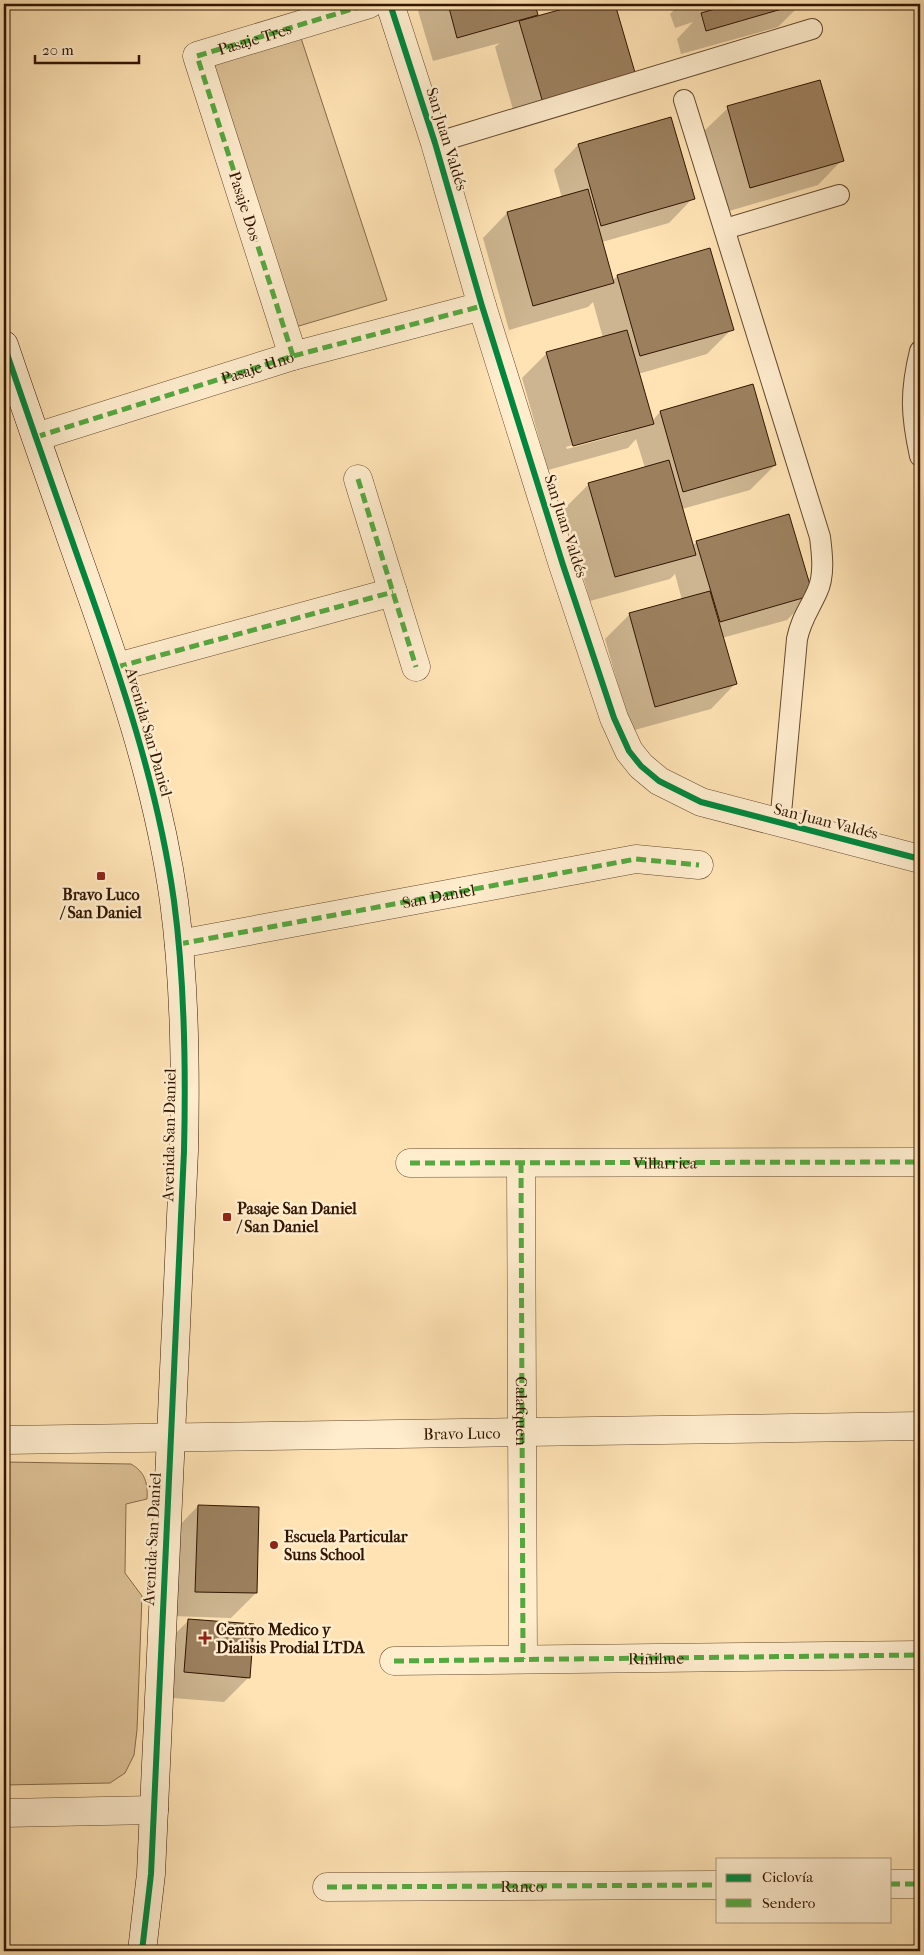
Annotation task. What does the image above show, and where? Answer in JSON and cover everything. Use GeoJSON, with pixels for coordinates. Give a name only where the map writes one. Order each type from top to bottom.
{"type":"FeatureCollection","features":[{"type":"Feature","properties":{"kind":"street","name":"Pasaje Tres"},"geometry":{"type":"LineString","coordinates":[[197,56],[369,4]]}},
{"type":"Feature","properties":{"kind":"street","name":"San Juan Valdés"},"geometry":{"type":"LineString","coordinates":[[390,4],[435,144],[482,306],[611,709],[620,735],[629,752],[659,781],[679,793],[701,802],[920,859]]}},
{"type":"Feature","properties":{"kind":"street","name":"Pasaje Dos"},"geometry":{"type":"LineString","coordinates":[[197,56],[293,356]]}},
{"type":"Feature","properties":{"kind":"street","name":"Pasaje Uno"},"geometry":{"type":"LineString","coordinates":[[36,437],[293,356],[482,306]]}},
{"type":"Feature","properties":{"kind":"street","name":"Avenida San Daniel"},"geometry":{"type":"LineString","coordinates":[[4,345],[9,376],[36,437],[117,667],[158,813],[174,900],[179,944],[186,1070],[184,1151],[151,1874],[142,1951]]}},
{"type":"Feature","properties":{"kind":"street"},"geometry":{"type":"LineString","coordinates":[[358,479],[416,667]]}},
{"type":"Feature","properties":{"kind":"street"},"geometry":{"type":"LineString","coordinates":[[117,667],[393,592]]}},
{"type":"Feature","properties":{"kind":"street","name":"San Daniel"},"geometry":{"type":"LineString","coordinates":[[179,944],[636,859],[700,864]]}},
{"type":"Feature","properties":{"kind":"street","name":"Villarrica"},"geometry":{"type":"LineString","coordinates":[[410,1163],[920,1162]]}},
{"type":"Feature","properties":{"kind":"street","name":"Calafquen"},"geometry":{"type":"LineString","coordinates":[[521,1163],[523,1659]]}},
{"type":"Feature","properties":{"kind":"street","name":"Bravo Luco"},"geometry":{"type":"LineString","coordinates":[[4,1440],[920,1426]]}},
{"type":"Feature","properties":{"kind":"street","name":"Riñihue"},"geometry":{"type":"LineString","coordinates":[[394,1661],[920,1655]]}},
{"type":"Feature","properties":{"kind":"street"},"geometry":{"type":"LineString","coordinates":[[4,1813],[154,1810]]}},
{"type":"Feature","properties":{"kind":"street"},"geometry":{"type":"LineString","coordinates":[[892,1884],[920,1884]]}},
{"type":"Feature","properties":{"kind":"street","name":"Ranco"},"geometry":{"type":"LineString","coordinates":[[327,1886],[716,1885]]}},
{"type":"Feature","properties":{"kind":"lane"},"geometry":{"type":"LineString","coordinates":[[435,144],[812,30]]}},
{"type":"Feature","properties":{"kind":"lane"},"geometry":{"type":"LineString","coordinates":[[684,100],[817,524],[821,545],[818,591],[800,621],[797,639],[780,824]]}},
{"type":"Feature","properties":{"kind":"lane"},"geometry":{"type":"LineString","coordinates":[[725,229],[839,195]]}},
{"type":"Feature","properties":{"kind":"lane"},"geometry":{"type":"LineString","coordinates":[[920,351],[914,377],[912,409],[920,456]]}},
{"type":"Feature","properties":{"kind":"shaded area"},"geometry":{"type":"Polygon","coordinates":[[[301,38],[387,300],[292,328],[210,64],[301,38]]]}},
{"type":"Feature","properties":{"kind":"shaded area"},"geometry":{"type":"Polygon","coordinates":[[[4,1462],[131,1464],[140,1471],[145,1479],[147,1499],[126,1504],[125,1573],[142,1596],[137,1730],[134,1755],[125,1773],[110,1783],[4,1785],[4,1462]]]}},
{"type":"Feature","properties":{"kind":"building"},"geometry":{"type":"Polygon","coordinates":[[[448,4],[535,4],[538,15],[457,38],[448,4]]]}},
{"type":"Feature","properties":{"kind":"building"},"geometry":{"type":"Polygon","coordinates":[[[581,4],[615,4],[636,76],[543,103],[519,21],[581,4]]]}},
{"type":"Feature","properties":{"kind":"building"},"geometry":{"type":"Polygon","coordinates":[[[721,4],[799,4],[706,31],[701,13],[722,7],[721,4]]]}},
{"type":"Feature","properties":{"kind":"building"},"geometry":{"type":"Polygon","coordinates":[[[820,80],[844,161],[750,188],[727,106],[820,80]]]}},
{"type":"Feature","properties":{"kind":"building"},"geometry":{"type":"Polygon","coordinates":[[[671,117],[695,199],[601,226],[578,144],[671,117]]]}},
{"type":"Feature","properties":{"kind":"building"},"geometry":{"type":"Polygon","coordinates":[[[588,189],[614,283],[533,306],[507,212],[588,189]]]}},
{"type":"Feature","properties":{"kind":"building"},"geometry":{"type":"Polygon","coordinates":[[[710,248],[734,330],[640,356],[617,275],[710,248]]]}},
{"type":"Feature","properties":{"kind":"building"},"geometry":{"type":"Polygon","coordinates":[[[627,330],[654,424],[573,446],[546,352],[627,330]]]}},
{"type":"Feature","properties":{"kind":"building"},"geometry":{"type":"Polygon","coordinates":[[[753,384],[776,465],[683,492],[660,411],[753,384]]]}},
{"type":"Feature","properties":{"kind":"building"},"geometry":{"type":"Polygon","coordinates":[[[669,460],[696,555],[615,577],[588,483],[669,460]]]}},
{"type":"Feature","properties":{"kind":"building"},"geometry":{"type":"Polygon","coordinates":[[[789,514],[813,595],[720,622],[696,541],[789,514]]]}},
{"type":"Feature","properties":{"kind":"building"},"geometry":{"type":"Polygon","coordinates":[[[710,591],[737,684],[655,707],[629,613],[710,591]]]}},
{"type":"Feature","properties":{"kind":"building"},"geometry":{"type":"Polygon","coordinates":[[[198,1505],[259,1507],[257,1593],[195,1592],[198,1505]]]}},
{"type":"Feature","properties":{"kind":"building"},"geometry":{"type":"Polygon","coordinates":[[[188,1619],[254,1624],[250,1678],[184,1672],[188,1619]]]}},
{"type":"Feature","properties":{"kind":"marked path"},"geometry":{"type":"LineString","coordinates":[[293,356],[197,56],[369,4]]}},
{"type":"Feature","properties":{"kind":"marked path"},"geometry":{"type":"LineString","coordinates":[[36,437],[293,356],[482,306]]}},
{"type":"Feature","properties":{"kind":"marked path"},"geometry":{"type":"LineString","coordinates":[[358,479],[416,667]]}},
{"type":"Feature","properties":{"kind":"marked path"},"geometry":{"type":"LineString","coordinates":[[117,667],[393,592]]}},
{"type":"Feature","properties":{"kind":"marked path"},"geometry":{"type":"LineString","coordinates":[[179,944],[636,859],[699,865]]}},
{"type":"Feature","properties":{"kind":"marked path"},"geometry":{"type":"LineString","coordinates":[[410,1163],[920,1162]]}},
{"type":"Feature","properties":{"kind":"marked path"},"geometry":{"type":"LineString","coordinates":[[521,1163],[523,1659]]}},
{"type":"Feature","properties":{"kind":"marked path"},"geometry":{"type":"LineString","coordinates":[[394,1661],[920,1655]]}},
{"type":"Feature","properties":{"kind":"marked path"},"geometry":{"type":"LineString","coordinates":[[892,1884],[920,1884]]}},
{"type":"Feature","properties":{"kind":"marked path"},"geometry":{"type":"LineString","coordinates":[[327,1887],[716,1885]]}},
{"type":"Feature","properties":{"kind":"cycle path"},"geometry":{"type":"LineString","coordinates":[[390,4],[435,143],[482,306],[563,565],[614,718],[629,751],[641,766],[659,781],[701,802],[920,859]]}},
{"type":"Feature","properties":{"kind":"cycle path"},"geometry":{"type":"LineString","coordinates":[[4,345],[110,648],[136,731],[148,773],[167,858],[178,932],[183,994],[185,1057],[184,1151],[151,1874],[142,1951]]}},
{"type":"Feature","properties":{"kind":"place","name":"Bravo Luco / San Daniel"},"geometry":{"type":"Point","coordinates":[101,876]}},
{"type":"Feature","properties":{"kind":"place","name":"Pasaje San Daniel / San Daniel"},"geometry":{"type":"Point","coordinates":[227,1217]}},
{"type":"Feature","properties":{"kind":"place","name":"Escuela Particular Suns School"},"geometry":{"type":"Point","coordinates":[274,1545]}},
{"type":"Feature","properties":{"kind":"place","name":"Centro Medico y Dialisis Prodial LTDA"},"geometry":{"type":"Point","coordinates":[205,1638]}}]}
